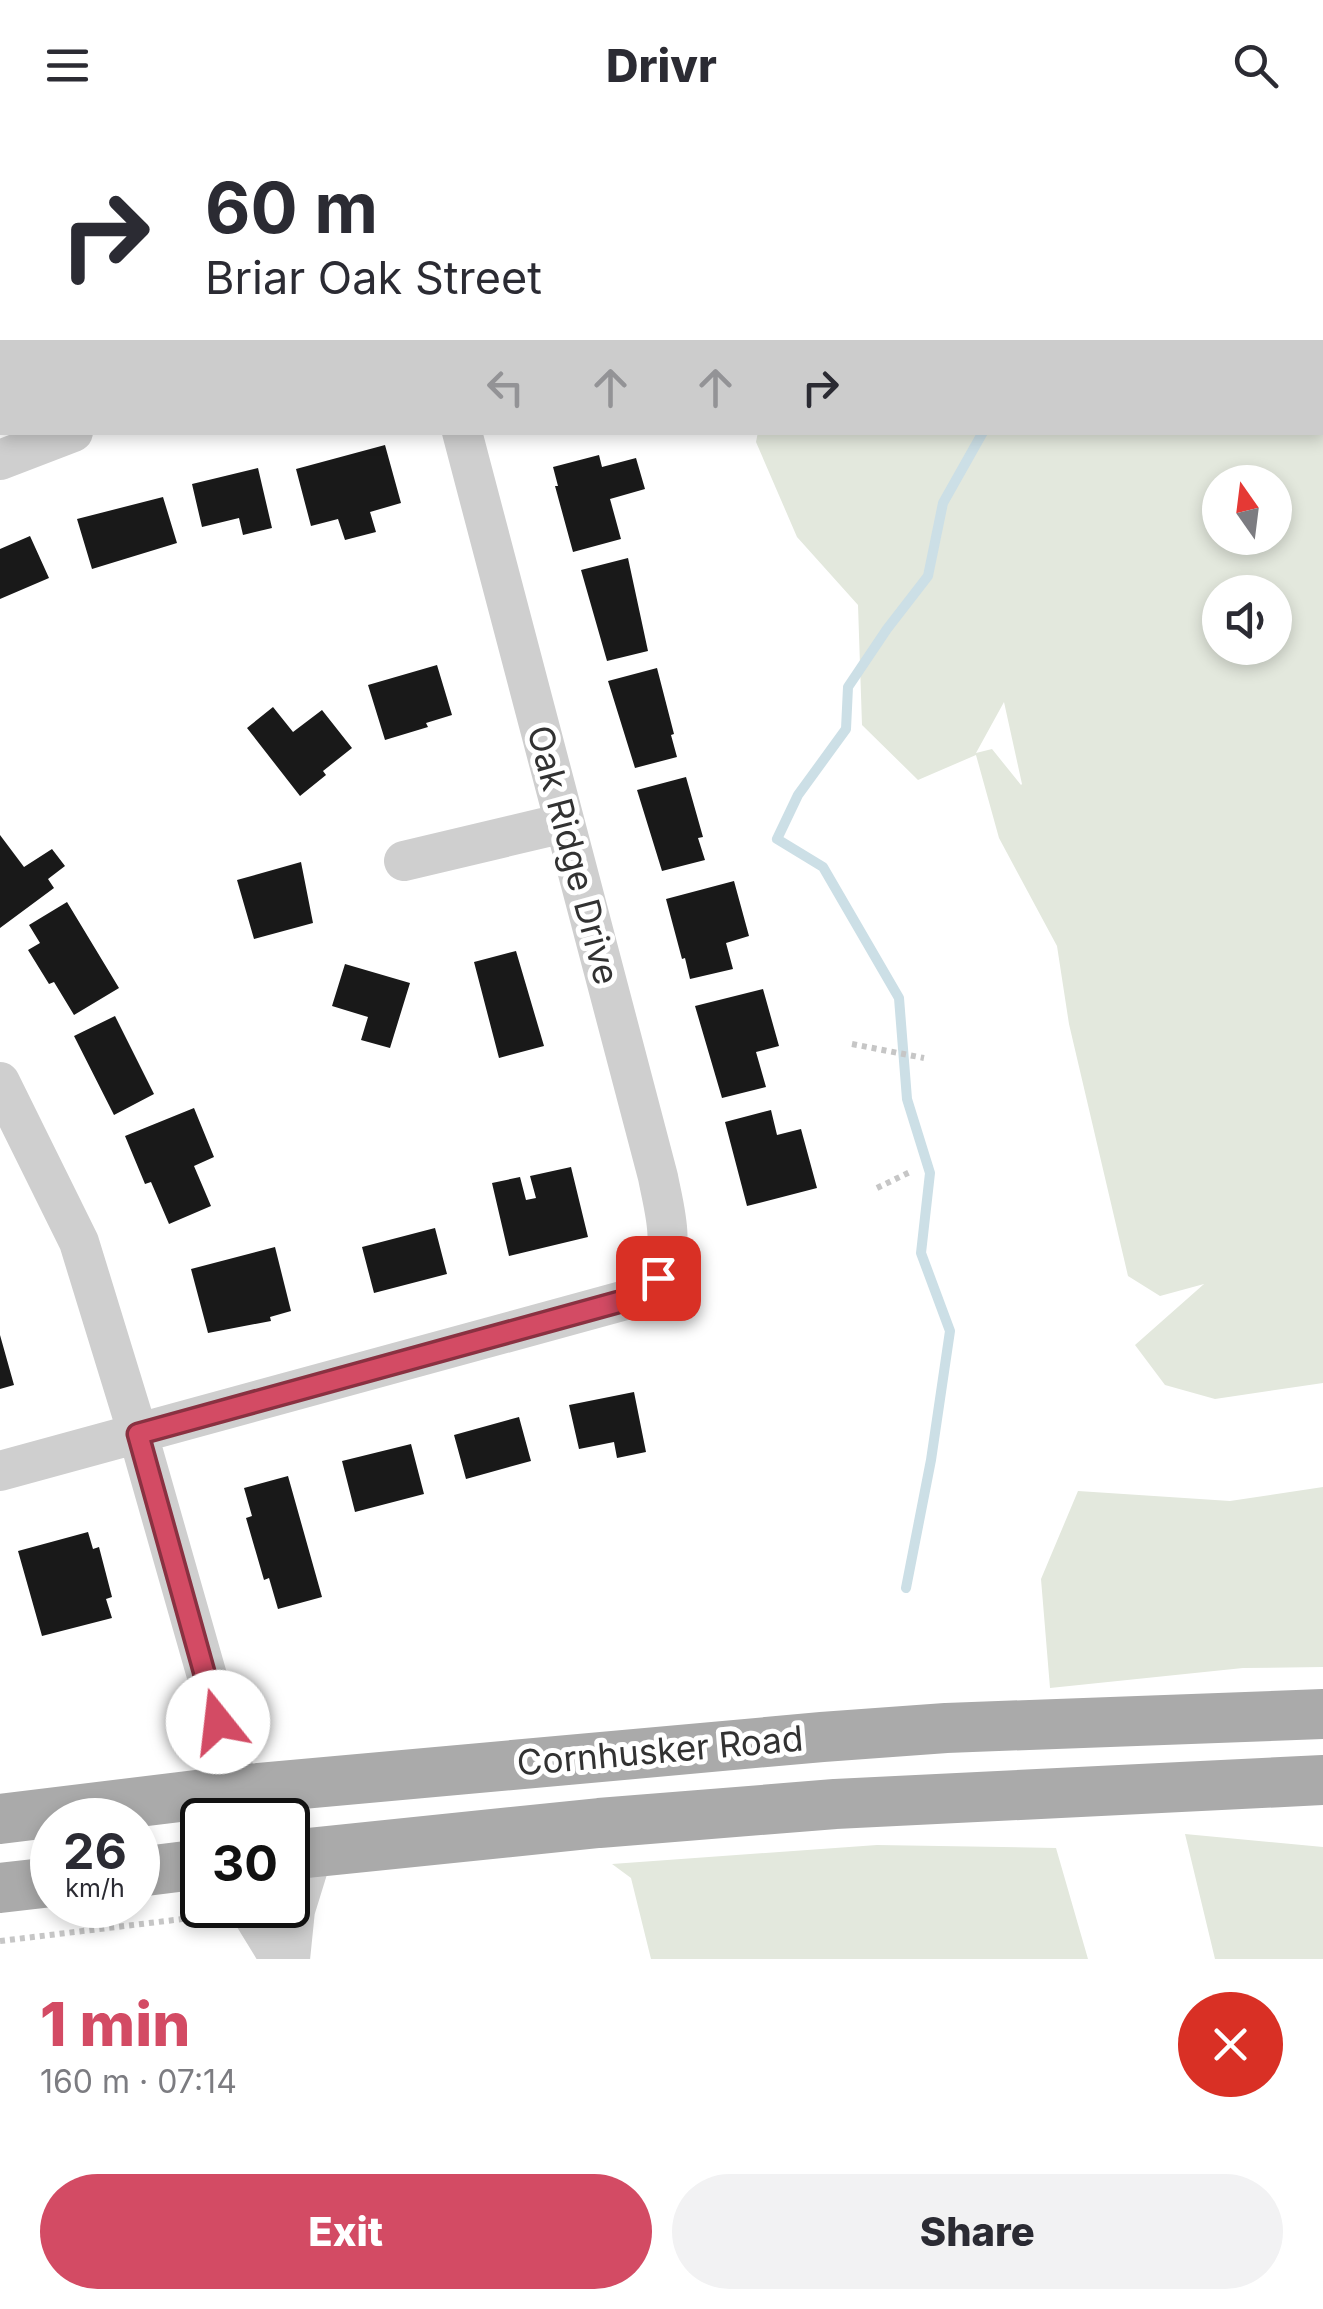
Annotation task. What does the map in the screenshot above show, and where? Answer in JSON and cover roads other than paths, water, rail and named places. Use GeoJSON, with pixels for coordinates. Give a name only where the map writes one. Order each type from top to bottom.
{"type":"FeatureCollection","features":[{"type":"Feature","properties":{"kind":"main road","name":"Cornhusker Road"},"geometry":{"type":"LineString","coordinates":[[306,1798],[946,1728],[1323,1714]]}},
{"type":"Feature","properties":{"kind":"main road","name":"Cornhusker Road"},"geometry":{"type":"LineString","coordinates":[[310,1853],[599,1822],[835,1804],[1323,1780]]}},
{"type":"Feature","properties":{"kind":"main road","name":"Cornhusker Road"},"geometry":{"type":"LineString","coordinates":[[0,1818],[180,1808]]}},
{"type":"Feature","properties":{"kind":"main road"},"geometry":{"type":"LineString","coordinates":[[0,1888],[30,1885]]}},
{"type":"Feature","properties":{"kind":"street"},"geometry":{"type":"LineString","coordinates":[[0,460],[65,435]]}},
{"type":"Feature","properties":{"kind":"street","name":"Oak Ridge Drive"},"geometry":{"type":"LineString","coordinates":[[138,1434],[633,1298],[658,1278],[668,1248],[668,1226],[658,1177],[463,435]]}},
{"type":"Feature","properties":{"kind":"street"},"geometry":{"type":"LineString","coordinates":[[404,861],[564,822]]}},
{"type":"Feature","properties":{"kind":"street"},"geometry":{"type":"LineString","coordinates":[[0,1082],[79,1242],[138,1434],[240,1798]]}},
{"type":"Feature","properties":{"kind":"street"},"geometry":{"type":"LineString","coordinates":[[0,1471],[138,1434]]}},
{"type":"Feature","properties":{"kind":"street"},"geometry":{"type":"LineString","coordinates":[[249,1928],[280,1959]]}},
{"type":"Feature","properties":{"kind":"street"},"geometry":{"type":"LineString","coordinates":[[290,1959],[293,1928]]}},
{"type":"Feature","properties":{"kind":"waterway"},"geometry":{"type":"LineString","coordinates":[[906,1588],[931,1460],[950,1331],[921,1253],[930,1173],[907,1099],[899,998],[823,867],[777,839],[798,795],[846,729],[848,687],[928,576],[943,503],[981,435]]}}]}
